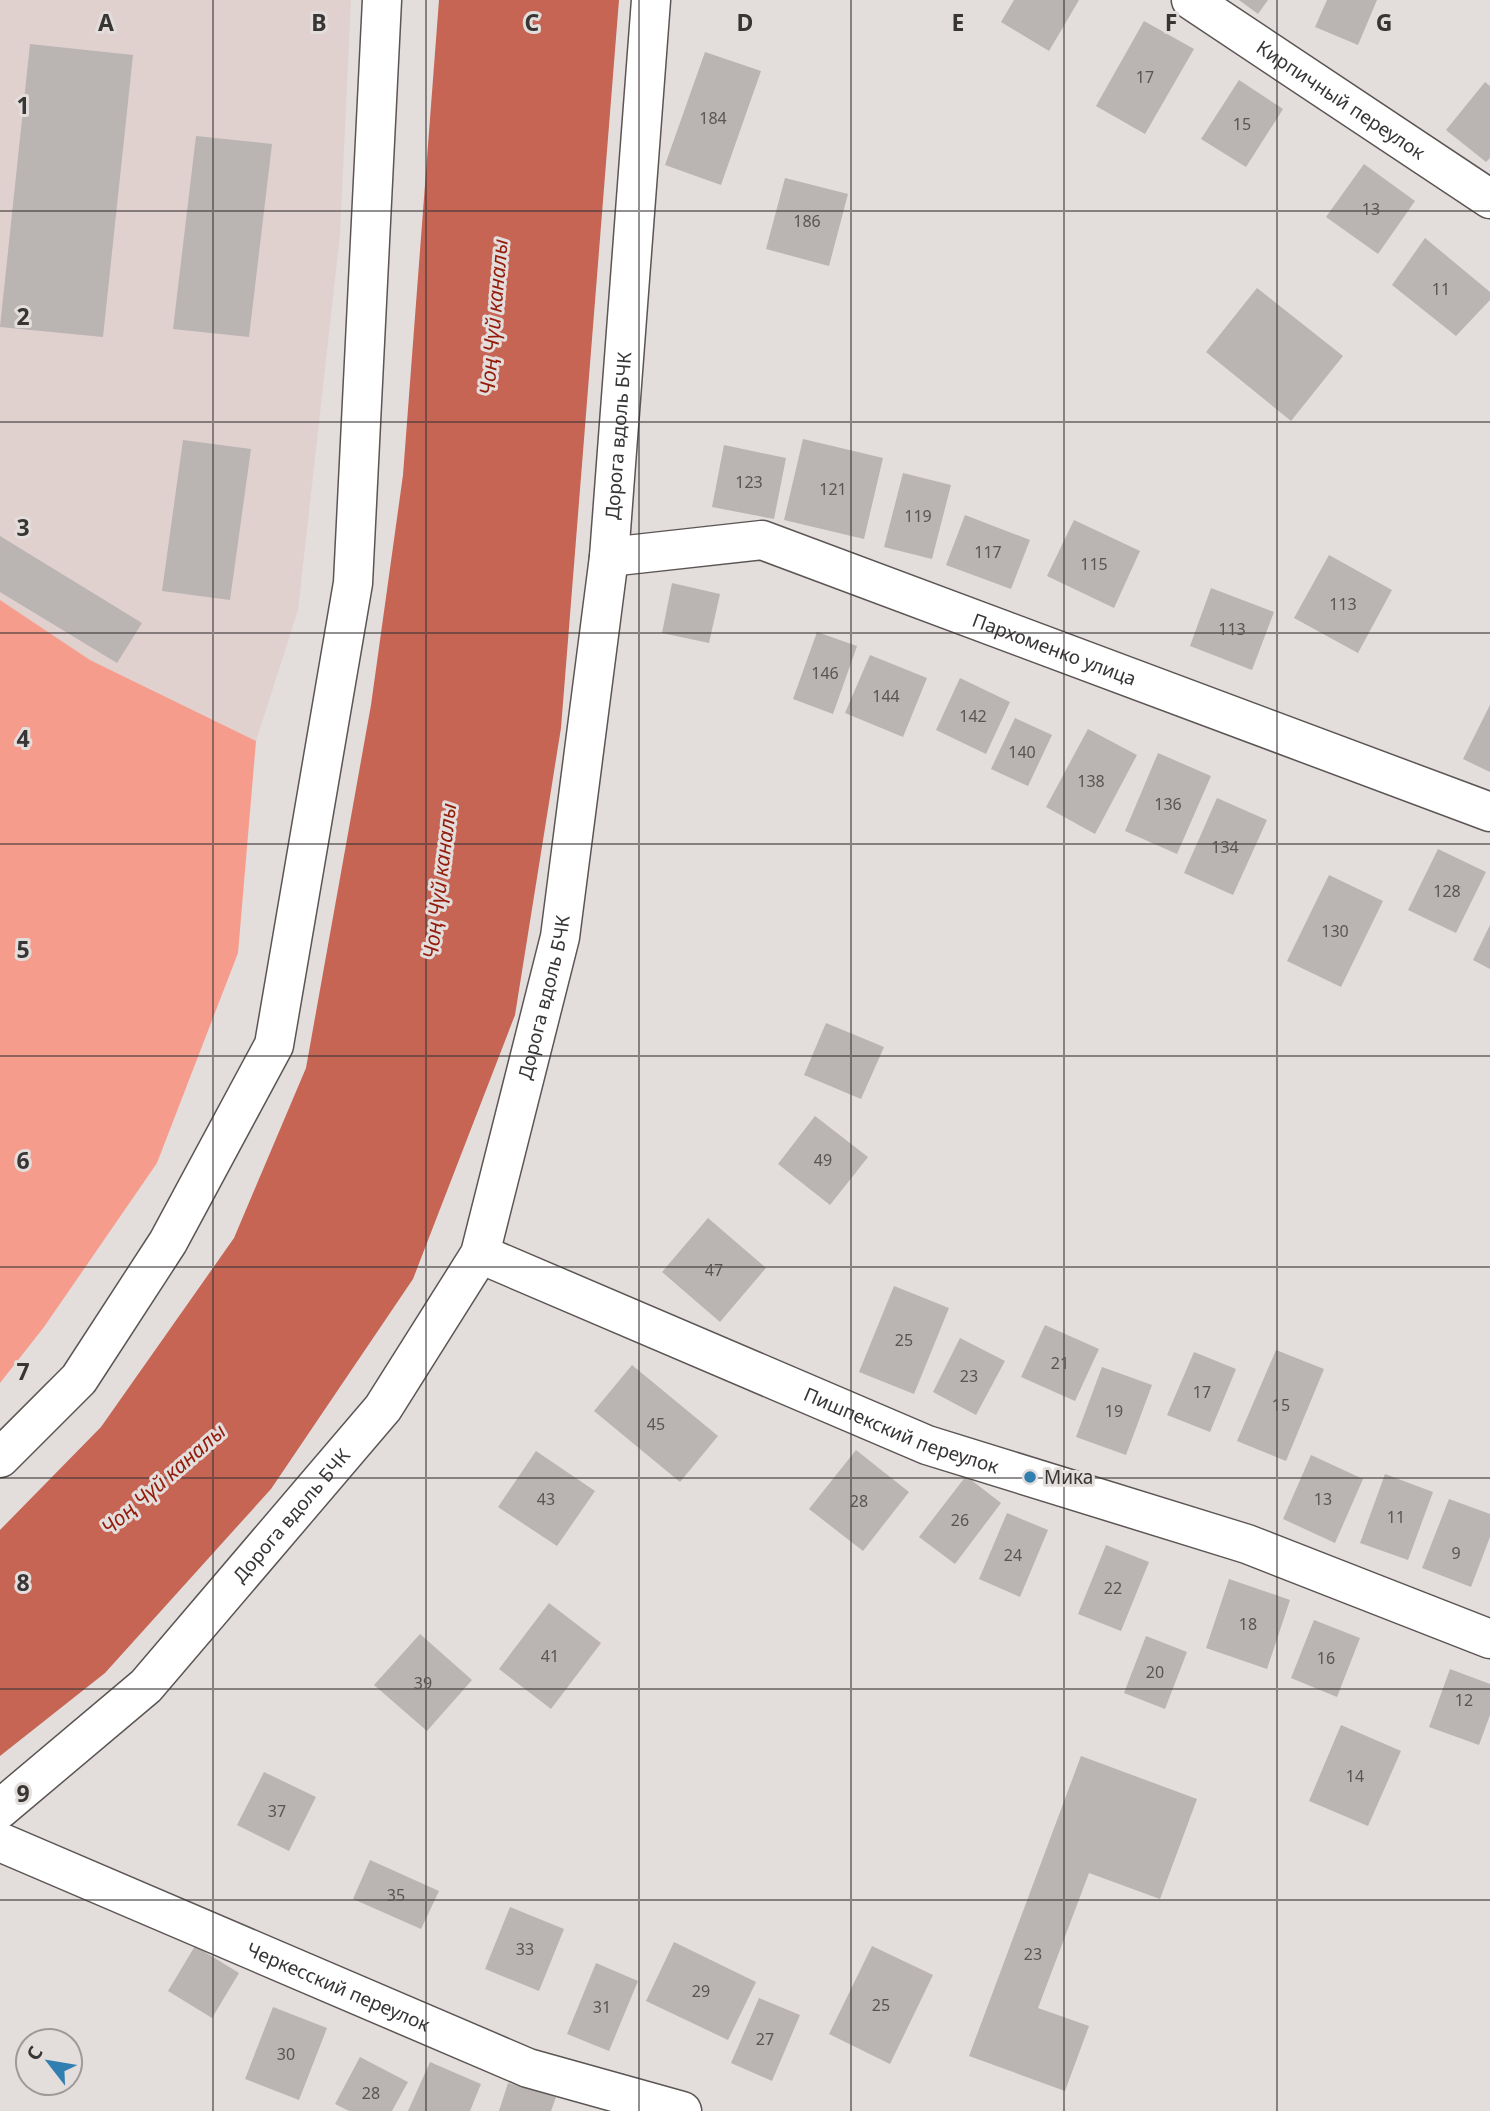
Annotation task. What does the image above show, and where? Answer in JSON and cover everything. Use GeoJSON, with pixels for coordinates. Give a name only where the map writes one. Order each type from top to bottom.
{"type":"FeatureCollection","features":[{"type":"Feature","properties":{"kind":"street"},"geometry":{"type":"LineString","coordinates":[[0,1458],[79,1379],[167,1242],[274,1045],[353,583],[382,0]]}},
{"type":"Feature","properties":{"kind":"street","name":"Дорога вдоль БЧК"},"geometry":{"type":"LineString","coordinates":[[0,1809],[146,1686],[383,1408],[480,1254],[560,937],[609,557],[651,0]]}},
{"type":"Feature","properties":{"kind":"street","name":"Кирпичный переулок"},"geometry":{"type":"LineString","coordinates":[[1191,0],[1490,200]]}},
{"type":"Feature","properties":{"kind":"street","name":"Пархоменко улица"},"geometry":{"type":"LineString","coordinates":[[609,557],[762,540],[1490,812]]}},
{"type":"Feature","properties":{"kind":"street","name":"Пишпекский переулок"},"geometry":{"type":"LineString","coordinates":[[480,1254],[927,1446],[1247,1544],[1490,1639]]}},
{"type":"Feature","properties":{"kind":"street","name":"Черкесский переулок"},"geometry":{"type":"LineString","coordinates":[[0,1842],[528,2068],[682,2111]]}},
{"type":"Feature","properties":{"kind":"shaded area"},"geometry":{"type":"Polygon","coordinates":[[[0,0],[351,0],[340,234],[298,610],[256,741],[90,660],[0,600],[0,0]]]}},
{"type":"Feature","properties":{"kind":"shaded area"},"geometry":{"type":"Polygon","coordinates":[[[0,600],[90,660],[256,741],[238,953],[157,1163],[44,1327],[0,1383],[0,600]]]}},
{"type":"Feature","properties":{"kind":"water","name":"Чоң Чүй каналы"},"geometry":{"type":"Polygon","coordinates":[[[439,0],[619,0],[561,728],[515,1015],[413,1279],[271,1489],[105,1673],[0,1756],[0,1530],[101,1427],[234,1238],[306,1068],[371,705],[403,475],[439,0]]]}},
{"type":"Feature","properties":{"kind":"building"},"geometry":{"type":"Polygon","coordinates":[[[1014,0],[1079,0],[1049,51],[1001,22],[1014,0]]]}},
{"type":"Feature","properties":{"kind":"building"},"geometry":{"type":"Polygon","coordinates":[[[1239,0],[1268,0],[1258,14],[1239,0]]]}},
{"type":"Feature","properties":{"kind":"building"},"geometry":{"type":"Polygon","coordinates":[[[1327,0],[1377,0],[1358,45],[1315,27],[1327,0]]]}},
{"type":"Feature","properties":{"kind":"building"},"geometry":{"type":"Polygon","coordinates":[[[1144,21],[1194,49],[1145,134],[1096,106],[1144,21]]]}},
{"type":"Feature","properties":{"kind":"building"},"geometry":{"type":"Polygon","coordinates":[[[30,44],[133,55],[103,337],[0,327],[30,44]]]}},
{"type":"Feature","properties":{"kind":"building"},"geometry":{"type":"Polygon","coordinates":[[[705,52],[761,71],[721,185],[665,165],[705,52]]]}},
{"type":"Feature","properties":{"kind":"building"},"geometry":{"type":"Polygon","coordinates":[[[1239,80],[1283,109],[1246,167],[1201,139],[1239,80]]]}},
{"type":"Feature","properties":{"kind":"building"},"geometry":{"type":"Polygon","coordinates":[[[1485,82],[1490,86],[1490,158],[1486,162],[1446,130],[1485,82]]]}},
{"type":"Feature","properties":{"kind":"building"},"geometry":{"type":"Polygon","coordinates":[[[196,136],[272,144],[249,337],[173,329],[196,136]]]}},
{"type":"Feature","properties":{"kind":"building"},"geometry":{"type":"Polygon","coordinates":[[[1364,164],[1415,201],[1378,254],[1326,217],[1364,164]]]}},
{"type":"Feature","properties":{"kind":"building"},"geometry":{"type":"Polygon","coordinates":[[[785,178],[848,194],[829,266],[766,249],[785,178]]]}},
{"type":"Feature","properties":{"kind":"building"},"geometry":{"type":"Polygon","coordinates":[[[1425,238],[1490,292],[1490,300],[1456,336],[1392,285],[1425,238]]]}},
{"type":"Feature","properties":{"kind":"building"},"geometry":{"type":"Polygon","coordinates":[[[1257,288],[1343,356],[1291,421],[1206,352],[1257,288]]]}},
{"type":"Feature","properties":{"kind":"building"},"geometry":{"type":"Polygon","coordinates":[[[803,439],[883,458],[864,539],[784,520],[803,439]]]}},
{"type":"Feature","properties":{"kind":"building"},"geometry":{"type":"Polygon","coordinates":[[[183,440],[251,449],[230,600],[162,591],[183,440]]]}},
{"type":"Feature","properties":{"kind":"building"},"geometry":{"type":"Polygon","coordinates":[[[724,445],[786,458],[774,519],[712,507],[724,445]]]}},
{"type":"Feature","properties":{"kind":"building"},"geometry":{"type":"Polygon","coordinates":[[[903,473],[951,485],[932,559],[884,547],[903,473]]]}},
{"type":"Feature","properties":{"kind":"building"},"geometry":{"type":"Polygon","coordinates":[[[965,515],[1030,540],[1011,589],[946,565],[965,515]]]}},
{"type":"Feature","properties":{"kind":"building"},"geometry":{"type":"Polygon","coordinates":[[[1074,520],[1140,551],[1114,608],[1047,576],[1074,520]]]}},
{"type":"Feature","properties":{"kind":"building"},"geometry":{"type":"Polygon","coordinates":[[[0,536],[142,623],[117,663],[0,592],[0,536]]]}},
{"type":"Feature","properties":{"kind":"building"},"geometry":{"type":"Polygon","coordinates":[[[1329,555],[1392,590],[1358,653],[1294,618],[1329,555]]]}},
{"type":"Feature","properties":{"kind":"building"},"geometry":{"type":"Polygon","coordinates":[[[672,583],[720,594],[709,643],[662,633],[672,583]]]}},
{"type":"Feature","properties":{"kind":"building"},"geometry":{"type":"Polygon","coordinates":[[[1211,588],[1274,612],[1252,670],[1190,646],[1211,588]]]}},
{"type":"Feature","properties":{"kind":"building"},"geometry":{"type":"Polygon","coordinates":[[[817,632],[857,646],[833,714],[793,699],[817,632]]]}},
{"type":"Feature","properties":{"kind":"building"},"geometry":{"type":"Polygon","coordinates":[[[870,655],[927,678],[903,737],[845,713],[870,655]]]}},
{"type":"Feature","properties":{"kind":"building"},"geometry":{"type":"Polygon","coordinates":[[[960,678],[1010,702],[986,754],[936,730],[960,678]]]}},
{"type":"Feature","properties":{"kind":"building"},"geometry":{"type":"Polygon","coordinates":[[[1490,705],[1490,772],[1463,759],[1490,705]]]}},
{"type":"Feature","properties":{"kind":"building"},"geometry":{"type":"Polygon","coordinates":[[[1015,718],[1052,735],[1028,786],[991,769],[1015,718]]]}},
{"type":"Feature","properties":{"kind":"building"},"geometry":{"type":"Polygon","coordinates":[[[1088,729],[1137,755],[1095,834],[1046,807],[1088,729]]]}},
{"type":"Feature","properties":{"kind":"building"},"geometry":{"type":"Polygon","coordinates":[[[1158,753],[1211,776],[1177,854],[1125,831],[1158,753]]]}},
{"type":"Feature","properties":{"kind":"building"},"geometry":{"type":"Polygon","coordinates":[[[1217,798],[1267,820],[1233,895],[1184,873],[1217,798]]]}},
{"type":"Feature","properties":{"kind":"building"},"geometry":{"type":"Polygon","coordinates":[[[1438,849],[1486,872],[1456,933],[1408,910],[1438,849]]]}},
{"type":"Feature","properties":{"kind":"building"},"geometry":{"type":"Polygon","coordinates":[[[1329,875],[1383,901],[1341,987],[1287,961],[1329,875]]]}},
{"type":"Feature","properties":{"kind":"building"},"geometry":{"type":"Polygon","coordinates":[[[1490,925],[1490,969],[1473,960],[1490,925]]]}},
{"type":"Feature","properties":{"kind":"building"},"geometry":{"type":"Polygon","coordinates":[[[826,1023],[884,1047],[861,1099],[804,1075],[826,1023]]]}},
{"type":"Feature","properties":{"kind":"building"},"geometry":{"type":"Polygon","coordinates":[[[815,1116],[868,1157],[830,1205],[778,1164],[815,1116]]]}},
{"type":"Feature","properties":{"kind":"building"},"geometry":{"type":"Polygon","coordinates":[[[708,1218],[766,1268],[720,1322],[662,1272],[708,1218]]]}},
{"type":"Feature","properties":{"kind":"building"},"geometry":{"type":"Polygon","coordinates":[[[894,1286],[949,1308],[914,1394],[859,1372],[894,1286]]]}},
{"type":"Feature","properties":{"kind":"building"},"geometry":{"type":"Polygon","coordinates":[[[1045,1325],[1099,1349],[1075,1401],[1021,1377],[1045,1325]]]}},
{"type":"Feature","properties":{"kind":"building"},"geometry":{"type":"Polygon","coordinates":[[[960,1338],[1005,1361],[976,1415],[933,1392],[960,1338]]]}},
{"type":"Feature","properties":{"kind":"building"},"geometry":{"type":"Polygon","coordinates":[[[1276,1350],[1324,1369],[1286,1461],[1237,1441],[1276,1350]]]}},
{"type":"Feature","properties":{"kind":"building"},"geometry":{"type":"Polygon","coordinates":[[[1194,1352],[1236,1369],[1210,1432],[1167,1415],[1194,1352]]]}},
{"type":"Feature","properties":{"kind":"building"},"geometry":{"type":"Polygon","coordinates":[[[632,1365],[718,1436],[680,1482],[594,1411],[632,1365]]]}},
{"type":"Feature","properties":{"kind":"building"},"geometry":{"type":"Polygon","coordinates":[[[1102,1367],[1152,1385],[1126,1455],[1076,1437],[1102,1367]]]}},
{"type":"Feature","properties":{"kind":"building"},"geometry":{"type":"Polygon","coordinates":[[[856,1450],[909,1492],[863,1551],[809,1509],[856,1450]]]}},
{"type":"Feature","properties":{"kind":"building"},"geometry":{"type":"Polygon","coordinates":[[[536,1451],[595,1491],[557,1546],[498,1507],[536,1451]]]}},
{"type":"Feature","properties":{"kind":"building"},"geometry":{"type":"Polygon","coordinates":[[[1311,1455],[1363,1479],[1335,1543],[1283,1519],[1311,1455]]]}},
{"type":"Feature","properties":{"kind":"building"},"geometry":{"type":"Polygon","coordinates":[[[1385,1474],[1433,1492],[1408,1560],[1360,1543],[1385,1474]]]}},
{"type":"Feature","properties":{"kind":"building"},"geometry":{"type":"Polygon","coordinates":[[[966,1476],[1001,1503],[955,1564],[919,1537],[966,1476]]]}},
{"type":"Feature","properties":{"kind":"building"},"geometry":{"type":"Polygon","coordinates":[[[1449,1499],[1490,1514],[1490,1537],[1471,1587],[1422,1568],[1449,1499]]]}},
{"type":"Feature","properties":{"kind":"building"},"geometry":{"type":"Polygon","coordinates":[[[1007,1513],[1048,1530],[1020,1597],[979,1579],[1007,1513]]]}},
{"type":"Feature","properties":{"kind":"building"},"geometry":{"type":"Polygon","coordinates":[[[1106,1545],[1149,1562],[1121,1631],[1078,1614],[1106,1545]]]}},
{"type":"Feature","properties":{"kind":"building"},"geometry":{"type":"Polygon","coordinates":[[[1229,1579],[1290,1600],[1267,1669],[1206,1648],[1229,1579]]]}},
{"type":"Feature","properties":{"kind":"building"},"geometry":{"type":"Polygon","coordinates":[[[549,1603],[601,1643],[551,1709],[499,1669],[549,1603]]]}},
{"type":"Feature","properties":{"kind":"building"},"geometry":{"type":"Polygon","coordinates":[[[1314,1620],[1360,1638],[1337,1697],[1291,1678],[1314,1620]]]}},
{"type":"Feature","properties":{"kind":"building"},"geometry":{"type":"Polygon","coordinates":[[[420,1634],[472,1680],[427,1731],[374,1685],[420,1634]]]}},
{"type":"Feature","properties":{"kind":"building"},"geometry":{"type":"Polygon","coordinates":[[[1146,1636],[1187,1652],[1165,1709],[1124,1693],[1146,1636]]]}},
{"type":"Feature","properties":{"kind":"building"},"geometry":{"type":"Polygon","coordinates":[[[1450,1669],[1490,1684],[1490,1715],[1479,1745],[1429,1727],[1450,1669]]]}},
{"type":"Feature","properties":{"kind":"building"},"geometry":{"type":"Polygon","coordinates":[[[1341,1725],[1401,1751],[1368,1826],[1309,1801],[1341,1725]]]}},
{"type":"Feature","properties":{"kind":"building"},"geometry":{"type":"Polygon","coordinates":[[[1081,1756],[1197,1799],[1160,1899],[1089,1873],[1038,2008],[1089,2026],[1065,2091],[969,2056],[1081,1756]]]}},
{"type":"Feature","properties":{"kind":"building"},"geometry":{"type":"Polygon","coordinates":[[[264,1772],[316,1797],[289,1851],[237,1825],[264,1772]]]}},
{"type":"Feature","properties":{"kind":"building"},"geometry":{"type":"Polygon","coordinates":[[[370,1860],[439,1891],[421,1929],[353,1899],[370,1860]]]}},
{"type":"Feature","properties":{"kind":"building"},"geometry":{"type":"Polygon","coordinates":[[[510,1907],[564,1929],[539,1991],[485,1969],[510,1907]]]}},
{"type":"Feature","properties":{"kind":"building"},"geometry":{"type":"Polygon","coordinates":[[[674,1942],[756,1982],[728,2040],[646,2001],[674,1942]]]}},
{"type":"Feature","properties":{"kind":"building"},"geometry":{"type":"Polygon","coordinates":[[[195,1946],[239,1973],[212,2018],[168,1991],[195,1946]]]}},
{"type":"Feature","properties":{"kind":"building"},"geometry":{"type":"Polygon","coordinates":[[[872,1946],[933,1975],[890,2064],[829,2034],[872,1946]]]}},
{"type":"Feature","properties":{"kind":"building"},"geometry":{"type":"Polygon","coordinates":[[[596,1963],[638,1981],[609,2051],[567,2034],[596,1963]]]}},
{"type":"Feature","properties":{"kind":"building"},"geometry":{"type":"Polygon","coordinates":[[[759,1998],[800,2015],[772,2081],[731,2063],[759,1998]]]}},
{"type":"Feature","properties":{"kind":"building"},"geometry":{"type":"Polygon","coordinates":[[[273,2007],[327,2028],[299,2100],[245,2079],[273,2007]]]}},
{"type":"Feature","properties":{"kind":"building"},"geometry":{"type":"Polygon","coordinates":[[[360,2057],[408,2082],[392,2111],[349,2111],[335,2104],[360,2057]]]}},
{"type":"Feature","properties":{"kind":"building"},"geometry":{"type":"Polygon","coordinates":[[[430,2062],[481,2084],[470,2111],[408,2111],[430,2062]]]}},
{"type":"Feature","properties":{"kind":"building"},"geometry":{"type":"Polygon","coordinates":[[[508,2083],[556,2097],[551,2111],[499,2111],[508,2083]]]}},
{"type":"Feature","properties":{"kind":"place","name":"Мика"},"geometry":{"type":"Point","coordinates":[1030,1477]}}]}
